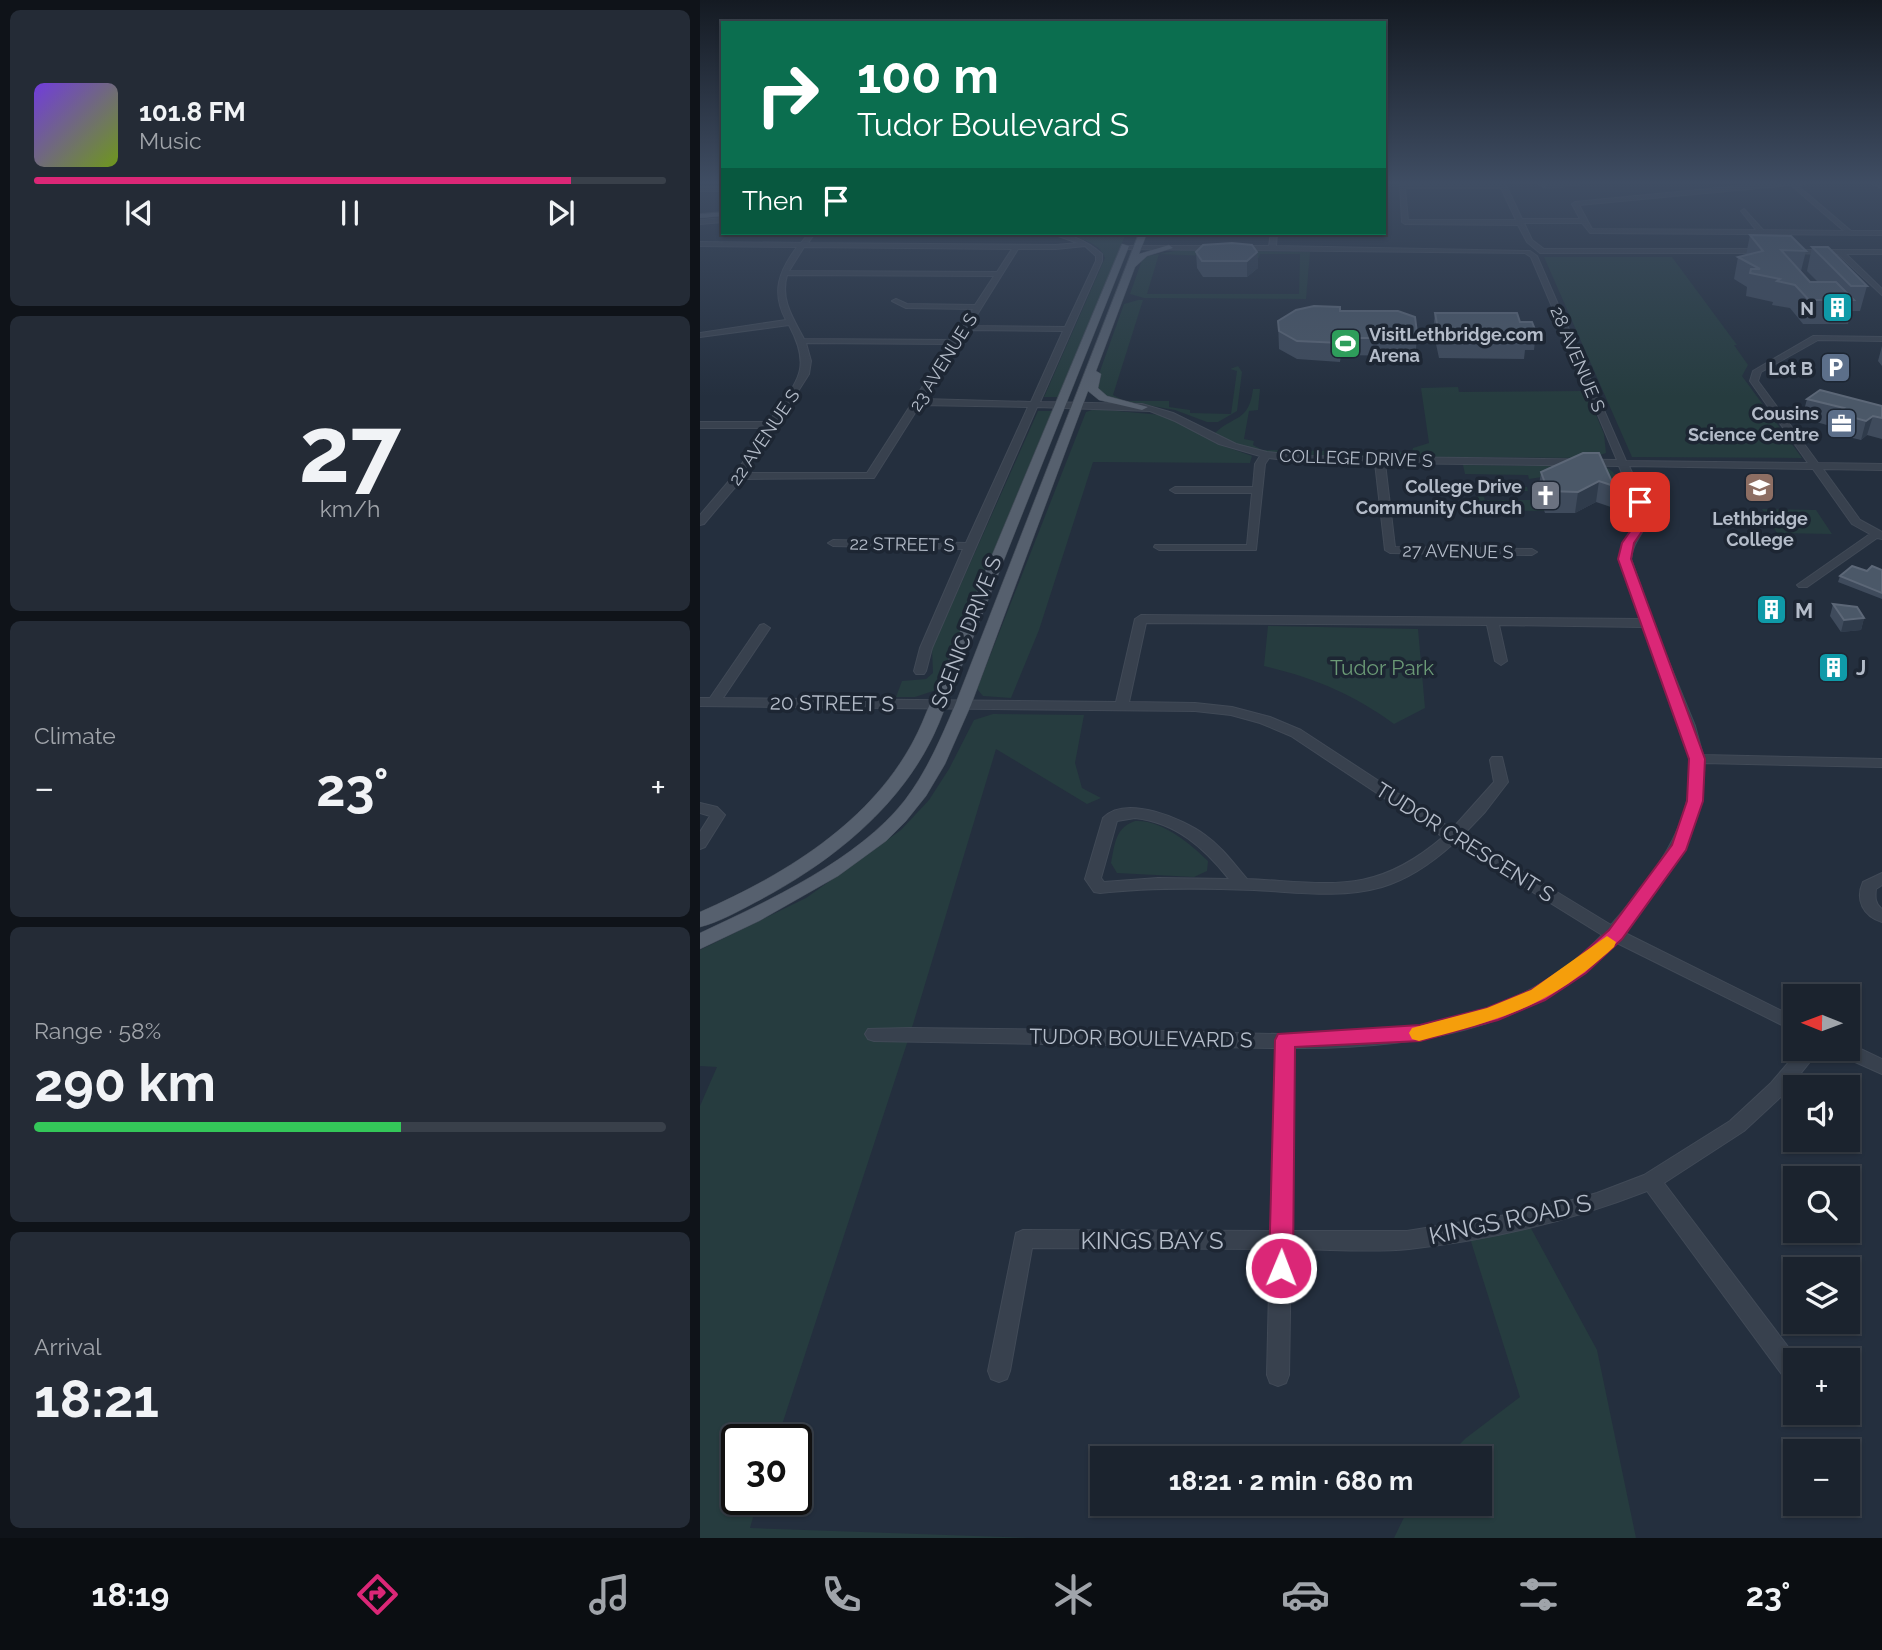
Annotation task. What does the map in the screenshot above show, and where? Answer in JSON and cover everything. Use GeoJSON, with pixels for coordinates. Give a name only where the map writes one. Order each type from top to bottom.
{"type":"FeatureCollection","features":[{"type":"Feature","properties":{"kind":"main road","name":"SCENIC DRIVE S"},"geometry":{"type":"LineString","coordinates":[[700,920],[778,880],[854,826],[876,805],[915,755],[938,705],[1122,253]]}},
{"type":"Feature","properties":{"kind":"main road","name":"SCENIC DRIVE S"},"geometry":{"type":"LineString","coordinates":[[700,942],[798,893],[900,816],[944,751],[1103,343],[1134,253]]}},
{"type":"Feature","properties":{"kind":"main road"},"geometry":{"type":"LineString","coordinates":[[1130,266],[1147,253]]}},
{"type":"Feature","properties":{"kind":"main road"},"geometry":{"type":"LineString","coordinates":[[1103,343],[1094,393],[1103,398],[1142,407]]}},
{"type":"Feature","properties":{"kind":"street"},"geometry":{"type":"LineString","coordinates":[[785,273],[798,253]]}},
{"type":"Feature","properties":{"kind":"street","name":"23 AVENUE S"},"geometry":{"type":"LineString","coordinates":[[739,476],[870,477],[1012,253]]}},
{"type":"Feature","properties":{"kind":"street","name":"SCENIC DRIVE S"},"geometry":{"type":"LineString","coordinates":[[920,671],[926,648],[970,546],[1100,261],[1098,253]]}},
{"type":"Feature","properties":{"kind":"street","name":"28 AVENUE S"},"geometry":{"type":"LineString","coordinates":[[1534,253],[1620,462]]}},
{"type":"Feature","properties":{"kind":"street"},"geometry":{"type":"LineString","coordinates":[[1841,253],[1882,293]]}},
{"type":"Feature","properties":{"kind":"street"},"geometry":{"type":"LineString","coordinates":[[785,273],[999,274]]}},
{"type":"Feature","properties":{"kind":"street","name":"22 AVENUE S"},"geometry":{"type":"LineString","coordinates":[[700,522],[739,476],[805,374],[808,355],[780,292],[785,273]]}},
{"type":"Feature","properties":{"kind":"street"},"geometry":{"type":"LineString","coordinates":[[896,301],[906,306],[978,306]]}},
{"type":"Feature","properties":{"kind":"street"},"geometry":{"type":"LineString","coordinates":[[700,335],[792,322]]}},
{"type":"Feature","properties":{"kind":"street"},"geometry":{"type":"LineString","coordinates":[[965,328],[1069,329]]}},
{"type":"Feature","properties":{"kind":"street"},"geometry":{"type":"LineString","coordinates":[[1803,585],[1879,535],[1856,521],[1816,463],[1761,392],[1754,381],[1757,371],[1816,338],[1882,339]]}},
{"type":"Feature","properties":{"kind":"street"},"geometry":{"type":"LineString","coordinates":[[803,341],[956,342]]}},
{"type":"Feature","properties":{"kind":"street","name":"COLLEGE DRIVE S"},"geometry":{"type":"LineString","coordinates":[[918,402],[1142,407],[1177,416],[1212,438],[1266,455],[1380,460],[1620,462],[1646,465],[1882,465]]}},
{"type":"Feature","properties":{"kind":"street"},"geometry":{"type":"LineString","coordinates":[[700,425],[773,425]]}},
{"type":"Feature","properties":{"kind":"street"},"geometry":{"type":"LineString","coordinates":[[1159,547],[1252,548],[1256,490],[1260,464],[1266,455]]}},
{"type":"Feature","properties":{"kind":"street","name":"27 AVENUE S"},"geometry":{"type":"LineString","coordinates":[[1380,460],[1390,550],[1532,552]]}},
{"type":"Feature","properties":{"kind":"street","name":"TUDOR BOULEVARD S"},"geometry":{"type":"LineString","coordinates":[[874,1034],[1285,1040],[1355,1039],[1420,1033],[1469,1021],[1538,995],[1579,968],[1615,935],[1680,846],[1695,801],[1697,759],[1683,713],[1625,559],[1628,543],[1644,520],[1643,511],[1620,462]]}},
{"type":"Feature","properties":{"kind":"street"},"geometry":{"type":"LineString","coordinates":[[1175,490],[1256,490]]}},
{"type":"Feature","properties":{"kind":"street","name":"22 STREET S"},"geometry":{"type":"LineString","coordinates":[[833,543],[970,546]]}},
{"type":"Feature","properties":{"kind":"street"},"geometry":{"type":"LineString","coordinates":[[1122,705],[1140,619],[1647,623]]}},
{"type":"Feature","properties":{"kind":"street"},"geometry":{"type":"LineString","coordinates":[[1492,622],[1501,662]]}},
{"type":"Feature","properties":{"kind":"street"},"geometry":{"type":"LineString","coordinates":[[707,702],[765,628]]}},
{"type":"Feature","properties":{"kind":"street","name":"20 STREET S"},"geometry":{"type":"LineString","coordinates":[[707,702],[964,705]]}},
{"type":"Feature","properties":{"kind":"street","name":"TUDOR CRESCENT S"},"geometry":{"type":"LineString","coordinates":[[964,705],[1195,707],[1232,711],[1265,720],[1296,733],[1453,836],[1615,935],[1783,1019]]}},
{"type":"Feature","properties":{"kind":"street"},"geometry":{"type":"LineString","coordinates":[[1697,759],[1882,763]]}},
{"type":"Feature","properties":{"kind":"street"},"geometry":{"type":"LineString","coordinates":[[1242,885],[1209,846],[1180,827],[1160,819],[1132,814],[1110,818],[1093,879],[1101,888],[1144,883],[1336,887],[1379,882],[1405,872],[1453,836],[1501,782],[1497,760]]}},
{"type":"Feature","properties":{"kind":"street"},"geometry":{"type":"LineString","coordinates":[[700,808],[712,810],[718,815],[700,844]]}},
{"type":"Feature","properties":{"kind":"street"},"geometry":{"type":"LineString","coordinates":[[1882,878],[1869,886],[1866,900],[1871,909],[1882,916]]}},
{"type":"Feature","properties":{"kind":"street"},"geometry":{"type":"LineString","coordinates":[[1278,1375],[1285,1040]]}},
{"type":"Feature","properties":{"kind":"street"},"geometry":{"type":"LineString","coordinates":[[1860,1057],[1882,1068]]}},
{"type":"Feature","properties":{"kind":"street","name":"KINGS ROAD S"},"geometry":{"type":"LineString","coordinates":[[1282,1241],[1407,1240],[1479,1230],[1549,1215],[1651,1181],[1737,1126],[1779,1088],[1801,1061]]}},
{"type":"Feature","properties":{"kind":"street"},"geometry":{"type":"LineString","coordinates":[[1651,1181],[1783,1357]]}},
{"type":"Feature","properties":{"kind":"street","name":"KINGS BAY S"},"geometry":{"type":"LineString","coordinates":[[999,1371],[1023,1239],[1282,1241]]}},
{"type":"Feature","properties":{"kind":"green space"},"geometry":{"type":"Polygon","coordinates":[[[1102,253],[1118,253],[1059,397],[1044,397],[1105,258],[1102,253]]]}},
{"type":"Feature","properties":{"kind":"green space"},"geometry":{"type":"Polygon","coordinates":[[[1165,253],[1310,253],[1306,299],[1144,298],[1130,294],[1143,257],[1165,253]],[[1159,254],[1147,294],[1299,294],[1300,254],[1260,254],[1259,258],[1159,254]]]}},
{"type":"Feature","properties":{"kind":"green space"},"geometry":{"type":"Polygon","coordinates":[[[1544,257],[1672,257],[1737,345],[1734,345],[1748,365],[1742,376],[1802,458],[1632,457],[1544,257]]]}},
{"type":"Feature","properties":{"kind":"green space"},"geometry":{"type":"Polygon","coordinates":[[[1143,300],[1113,395],[1124,401],[1108,398],[1095,385],[1124,304],[1143,300]]]}},
{"type":"Feature","properties":{"kind":"green space"},"geometry":{"type":"Polygon","coordinates":[[[1238,366],[1242,372],[1237,411],[1218,422],[1207,422],[1175,410],[1125,401],[1169,401],[1169,407],[1190,410],[1190,413],[1231,414],[1237,371],[1230,369],[1238,366]]]}},
{"type":"Feature","properties":{"kind":"green space"},"geometry":{"type":"Polygon","coordinates":[[[1458,387],[1459,392],[1583,391],[1587,393],[1604,434],[1606,453],[1591,458],[1290,456],[1230,444],[1215,433],[1240,417],[1248,407],[1253,389],[1260,389],[1258,410],[1249,411],[1244,439],[1254,441],[1253,445],[1262,450],[1412,452],[1413,448],[1429,443],[1421,388],[1458,387]]]}},
{"type":"Feature","properties":{"kind":"green space"},"geometry":{"type":"Polygon","coordinates":[[[1095,409],[1161,415],[1187,425],[1215,443],[1252,456],[1250,463],[1093,462],[1039,630],[1011,698],[983,696],[977,689],[1086,412],[1095,409]]]}},
{"type":"Feature","properties":{"kind":"green space"},"geometry":{"type":"Polygon","coordinates":[[[1038,411],[1054,411],[936,690],[915,697],[896,697],[902,681],[926,679],[933,673],[932,649],[1038,411]]]}},
{"type":"Feature","properties":{"kind":"green space"},"geometry":{"type":"Polygon","coordinates":[[[1463,465],[1550,466],[1553,472],[1549,476],[1529,479],[1528,475],[1465,474],[1463,465]]]}},
{"type":"Feature","properties":{"kind":"green space"},"geometry":{"type":"Polygon","coordinates":[[[1605,467],[1616,475],[1625,491],[1631,509],[1632,524],[1610,520],[1620,511],[1603,504],[1608,501],[1605,467]]]}},
{"type":"Feature","properties":{"kind":"green space"},"geometry":{"type":"Polygon","coordinates":[[[1475,486],[1527,487],[1528,491],[1482,492],[1485,500],[1541,500],[1545,511],[1481,510],[1475,486]]]}},
{"type":"Feature","properties":{"kind":"green space"},"geometry":{"type":"Polygon","coordinates":[[[1762,509],[1816,510],[1832,534],[1777,533],[1762,509]]]}},
{"type":"Feature","properties":{"kind":"green space","name":"Tudor Park"},"geometry":{"type":"Polygon","coordinates":[[[1268,626],[1418,629],[1425,708],[1394,724],[1364,704],[1332,688],[1299,675],[1264,666],[1268,626]]]}},
{"type":"Feature","properties":{"kind":"green space"},"geometry":{"type":"Polygon","coordinates":[[[993,714],[1084,715],[1075,763],[1082,788],[1101,798],[1087,804],[996,749],[910,1034],[782,1424],[721,1424],[721,1515],[754,1515],[750,1528],[1032,1538],[700,1538],[700,1106],[717,1067],[700,1066],[700,950],[806,898],[901,830],[929,800],[949,769],[974,720],[993,714]]]}},
{"type":"Feature","properties":{"kind":"green space"},"geometry":{"type":"Polygon","coordinates":[[[1135,821],[1155,824],[1184,840],[1208,861],[1207,871],[1194,877],[1117,873],[1111,863],[1115,843],[1123,828],[1135,821]]]}},
{"type":"Feature","properties":{"kind":"green space"},"geometry":{"type":"Polygon","coordinates":[[[1527,1221],[1597,1350],[1636,1538],[1394,1538],[1405,1516],[1492,1516],[1492,1446],[1458,1446],[1520,1397],[1468,1232],[1527,1221]]]}},
{"type":"Feature","properties":{"kind":"building"},"geometry":{"type":"Polygon","coordinates":[[[1197,253],[1256,253],[1247,261],[1202,261],[1197,253]]]}},
{"type":"Feature","properties":{"kind":"building"},"geometry":{"type":"Polygon","coordinates":[[[1756,253],[1784,253],[1810,282],[1836,282],[1854,300],[1809,300],[1795,285],[1750,273],[1751,269],[1760,269],[1738,257],[1756,253]]]}},
{"type":"Feature","properties":{"kind":"building"},"geometry":{"type":"Polygon","coordinates":[[[1818,253],[1834,253],[1867,286],[1851,286],[1818,253]]]}},
{"type":"Feature","properties":{"kind":"building"},"geometry":{"type":"Polygon","coordinates":[[[1314,306],[1340,307],[1340,311],[1398,311],[1415,317],[1417,333],[1402,332],[1403,338],[1341,338],[1341,343],[1297,341],[1279,331],[1278,321],[1296,310],[1314,306]]]}},
{"type":"Feature","properties":{"kind":"building"},"geometry":{"type":"Polygon","coordinates":[[[1435,313],[1517,313],[1520,322],[1532,322],[1536,332],[1523,332],[1526,341],[1440,340],[1435,313]]]}},
{"type":"Feature","properties":{"kind":"building"},"geometry":{"type":"Polygon","coordinates":[[[1820,390],[1882,406],[1882,418],[1873,416],[1866,421],[1837,413],[1844,408],[1807,399],[1820,390]]]}},
{"type":"Feature","properties":{"kind":"building"},"geometry":{"type":"Polygon","coordinates":[[[1583,453],[1599,453],[1614,486],[1599,481],[1578,492],[1548,491],[1541,472],[1583,453]]]}},
{"type":"Feature","properties":{"kind":"building"},"geometry":{"type":"Polygon","coordinates":[[[1852,566],[1867,571],[1872,566],[1882,570],[1882,593],[1840,576],[1852,566]]]}},
{"type":"Feature","properties":{"kind":"building"},"geometry":{"type":"Polygon","coordinates":[[[1833,604],[1857,607],[1864,618],[1844,620],[1833,604]]]}},
{"type":"Feature","properties":{"kind":"slow traffic"},"geometry":{"type":"LineString","coordinates":[[1419,1033],[1457,1025],[1538,995],[1579,968],[1607,942]]}},
{"type":"Feature","properties":{"kind":"place","name":"N"},"geometry":{"type":"Point","coordinates":[1837,308]}},
{"type":"Feature","properties":{"kind":"place","name":"VisitLethbridge.com Arena"},"geometry":{"type":"Point","coordinates":[1346,344]}},
{"type":"Feature","properties":{"kind":"place","name":"Lot B"},"geometry":{"type":"Point","coordinates":[1836,368]}},
{"type":"Feature","properties":{"kind":"place","name":"Cousins Science Centre"},"geometry":{"type":"Point","coordinates":[1842,423]}},
{"type":"Feature","properties":{"kind":"place","name":"Lethbridge College"},"geometry":{"type":"Point","coordinates":[1760,487]}},
{"type":"Feature","properties":{"kind":"place","name":"College Drive Community Church"},"geometry":{"type":"Point","coordinates":[1545,496]}},
{"type":"Feature","properties":{"kind":"place","name":"M"},"geometry":{"type":"Point","coordinates":[1772,610]}},
{"type":"Feature","properties":{"kind":"place","name":"J"},"geometry":{"type":"Point","coordinates":[1833,667]}},
{"type":"Feature","properties":{"kind":"route"},"geometry":{"type":"LineString","coordinates":[[1281,1268],[1285,1040],[1355,1039],[1420,1033],[1457,1025],[1538,995],[1579,968],[1615,935],[1680,846],[1695,801],[1697,759],[1683,713],[1625,559],[1628,543],[1644,520],[1640,502]]}}]}
